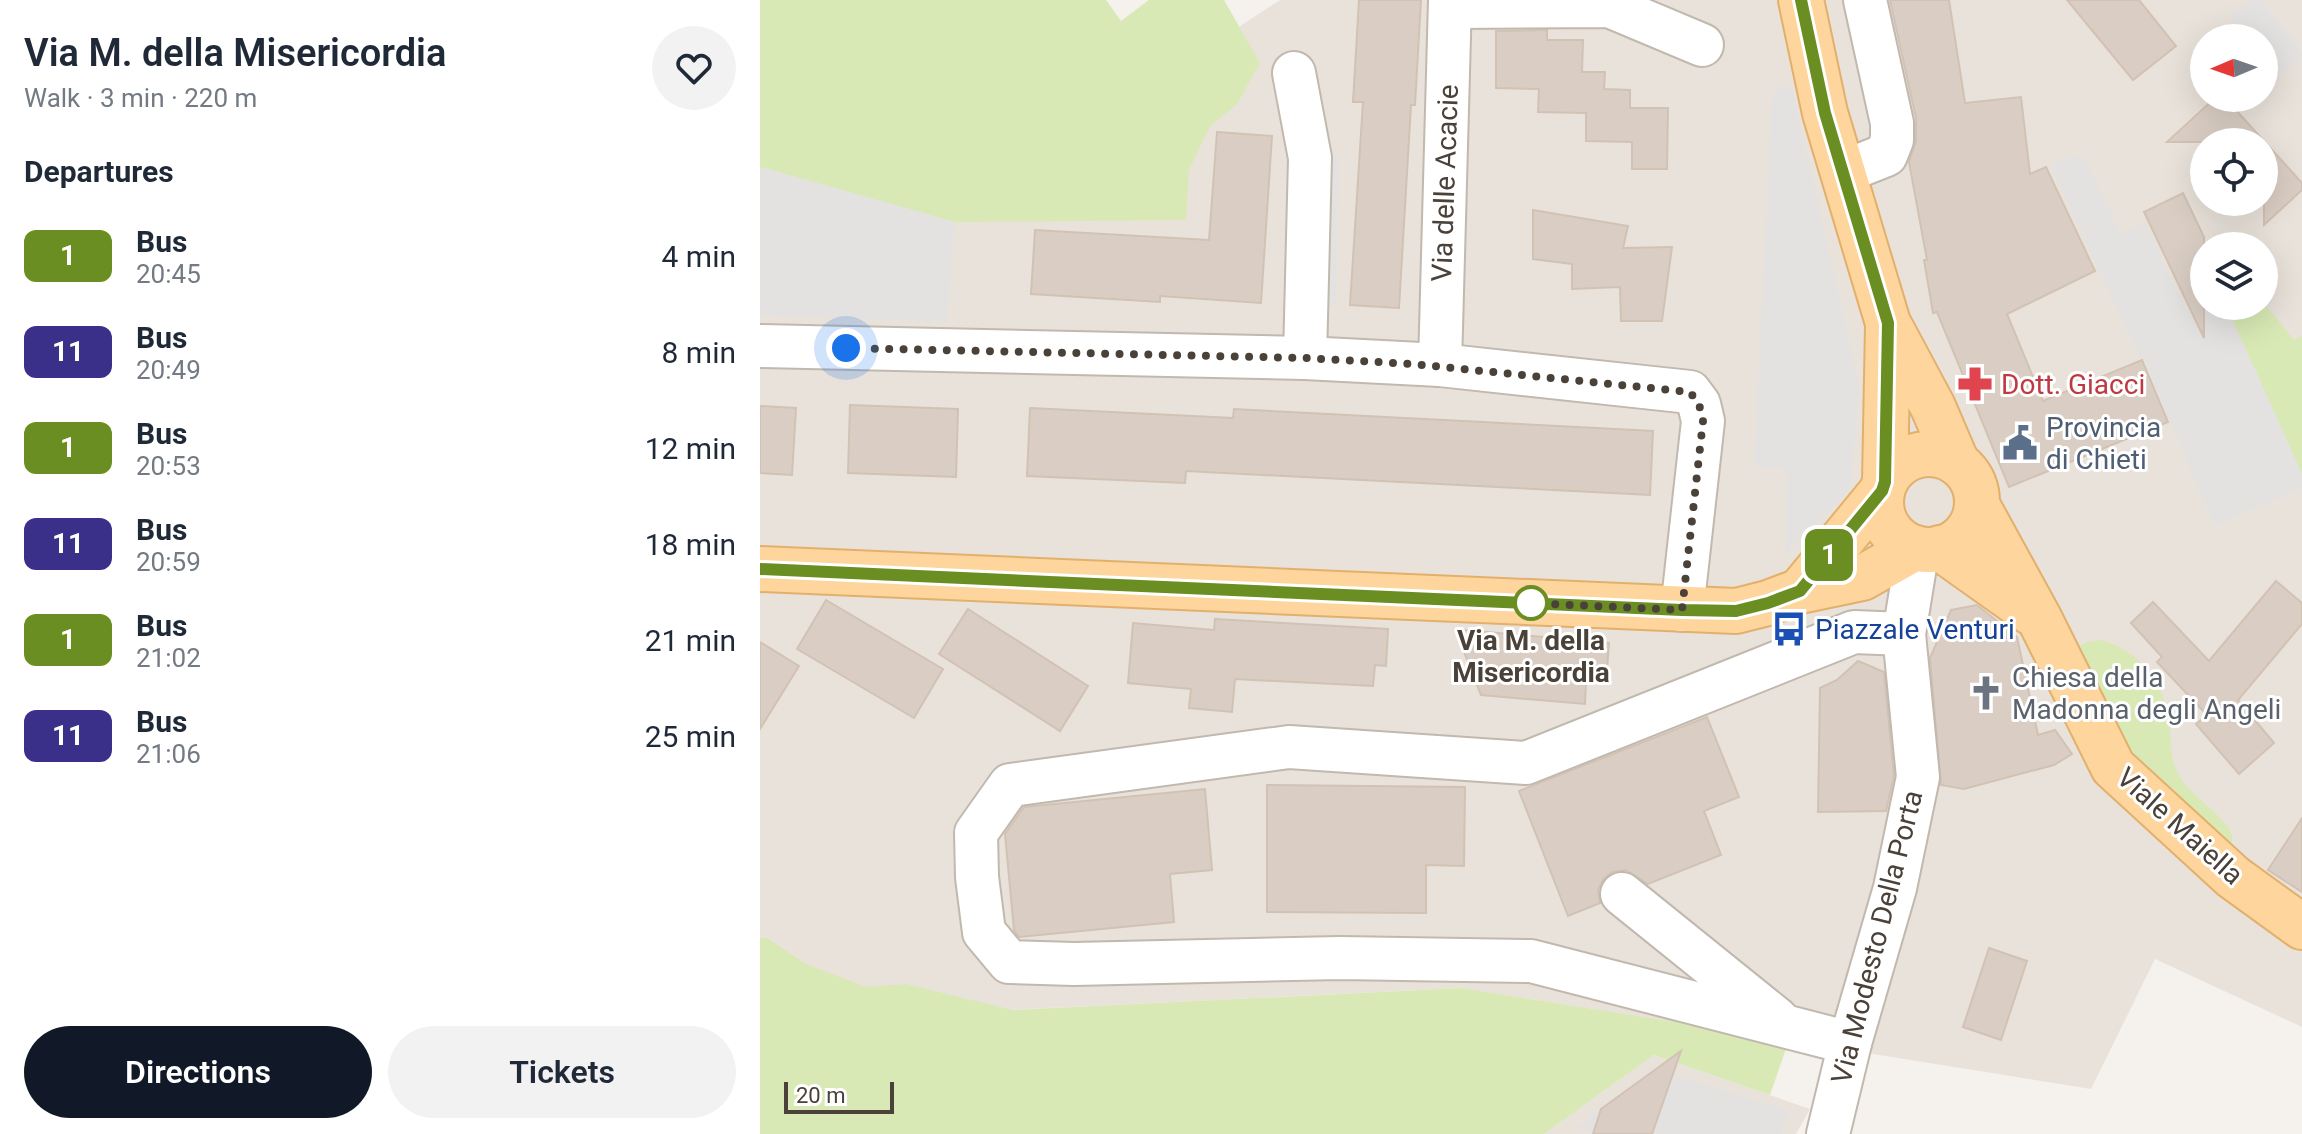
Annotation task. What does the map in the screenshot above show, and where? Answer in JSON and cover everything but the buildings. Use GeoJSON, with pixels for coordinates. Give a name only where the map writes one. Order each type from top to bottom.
{"type":"FeatureCollection","features":[{"type":"Feature","properties":{"kind":"main road"},"geometry":{"type":"LineString","coordinates":[[760,569],[1736,611],[1800,591],[1862,578],[1924,548],[1958,539],[1968,529],[1977,505],[1973,485],[1957,463],[1933,407],[1888,323],[1825,113],[1801,0]]}},
{"type":"Feature","properties":{"kind":"main road"},"geometry":{"type":"LineString","coordinates":[[1888,323],[1881,505],[1889,529],[1905,544],[1924,548],[2039,618]]}},
{"type":"Feature","properties":{"kind":"main road"},"geometry":{"type":"LineString","coordinates":[[1800,591],[1884,487],[1893,469],[1913,456],[1932,454],[1957,463]]}},
{"type":"Feature","properties":{"kind":"main road","name":"Viale Maiella"},"geometry":{"type":"LineString","coordinates":[[1977,505],[2039,618],[2113,767],[2233,877],[2302,927]]}},
{"type":"Feature","properties":{"kind":"street"},"geometry":{"type":"LineString","coordinates":[[1843,172],[1886,155],[1892,140],[1892,123],[1865,0]]}},
{"type":"Feature","properties":{"kind":"street"},"geometry":{"type":"LineString","coordinates":[[1450,3],[1609,6],[1702,45]]}},
{"type":"Feature","properties":{"kind":"street","name":"Via delle Acacie"},"geometry":{"type":"LineString","coordinates":[[1440,365],[1450,3]]}},
{"type":"Feature","properties":{"kind":"street"},"geometry":{"type":"LineString","coordinates":[[1294,73],[1310,158],[1305,358]]}},
{"type":"Feature","properties":{"kind":"street"},"geometry":{"type":"LineString","coordinates":[[760,342],[1305,358],[1440,365],[1690,392],[1699,404],[1703,421],[1682,610]]}},
{"type":"Feature","properties":{"kind":"street","name":"Via Modesto Della Porta"},"geometry":{"type":"LineString","coordinates":[[1828,1134],[1850,1043],[1895,888],[1918,777],[1904,634],[1924,548]]}},
{"type":"Feature","properties":{"kind":"street"},"geometry":{"type":"LineString","coordinates":[[1850,1043],[1531,961],[1340,958],[1074,964],[1009,962],[984,932],[977,877],[976,833],[1010,785],[1289,747],[1526,763],[1854,632],[1904,634]]}},
{"type":"Feature","properties":{"kind":"street"},"geometry":{"type":"LineString","coordinates":[[1622,894],[1788,1028]]}},
{"type":"Feature","properties":{"kind":"shaded area"},"geometry":{"type":"Polygon","coordinates":[[[1280,0],[2302,0],[2302,1027],[2155,959],[2091,1089],[1461,988],[760,1022],[760,162],[1124,102],[1280,0]]]}},
{"type":"Feature","properties":{"kind":"shaded area"},"geometry":{"type":"Polygon","coordinates":[[[2251,0],[2262,0],[2302,51],[2302,59],[2278,78],[2278,24],[2236,24],[2230,16],[2251,0]]]}},
{"type":"Feature","properties":{"kind":"shaded area"},"geometry":{"type":"Polygon","coordinates":[[[1791,85],[1860,388],[1850,489],[1786,555],[1787,469],[1754,468],[1772,93],[1791,85]]]}},
{"type":"Feature","properties":{"kind":"shaded area"},"geometry":{"type":"Polygon","coordinates":[[[1339,153],[1336,304],[1317,313],[1320,165],[1339,153]]]}},
{"type":"Feature","properties":{"kind":"shaded area"},"geometry":{"type":"Polygon","coordinates":[[[2082,153],[2120,233],[2145,222],[2190,312],[2190,320],[2232,320],[2302,474],[2302,488],[2214,526],[2143,357],[2140,358],[2050,165],[2082,153]]]}},
{"type":"Feature","properties":{"kind":"shaded area"},"geometry":{"type":"Polygon","coordinates":[[[760,167],[955,222],[947,322],[760,316],[760,167]]]}},
{"type":"Feature","properties":{"kind":"shaded area"},"geometry":{"type":"Polygon","coordinates":[[[1654,1055],[1810,1109],[1796,1134],[1544,1134],[1654,1055]]]}},
{"type":"Feature","properties":{"kind":"shaded area"},"geometry":{"type":"Polygon","coordinates":[[[1655,1069],[1790,1111],[1781,1134],[1594,1134],[1576,1127],[1655,1069]]]}},
{"type":"Feature","properties":{"kind":"green space"},"geometry":{"type":"Polygon","coordinates":[[[760,0],[1106,0],[1121,21],[1149,0],[1224,0],[1260,63],[1237,104],[1210,126],[1189,170],[1186,220],[955,222],[760,167],[760,0]]]}},
{"type":"Feature","properties":{"kind":"green space"},"geometry":{"type":"Polygon","coordinates":[[[2232,320],[2278,320],[2294,340],[2302,336],[2302,474],[2232,320]]]}},
{"type":"Feature","properties":{"kind":"green space"},"geometry":{"type":"Polygon","coordinates":[[[2101,640],[2127,651],[2155,681],[2166,706],[2174,766],[2187,787],[2230,829],[2233,840],[2224,848],[2128,769],[2066,656],[2086,642],[2101,640]]]}},
{"type":"Feature","properties":{"kind":"green space"},"geometry":{"type":"Polygon","coordinates":[[[760,938],[767,938],[806,964],[866,987],[906,984],[1013,1010],[1461,988],[1789,1040],[1770,1095],[1654,1055],[1544,1134],[760,1134],[760,938]]]}},
{"type":"Feature","properties":{"kind":"bus line","name":"1"},"geometry":{"type":"LineString","coordinates":[[760,569],[1682,610],[1736,611],[1800,591],[1882,491],[1885,482],[1888,323],[1825,113],[1801,0]]}},
{"type":"Feature","properties":{"kind":"place","name":"Dott. Giacci"},"geometry":{"type":"Point","coordinates":[1975,384]}},
{"type":"Feature","properties":{"kind":"place","name":"Provincia di Chieti"},"geometry":{"type":"Point","coordinates":[2020,443]}},
{"type":"Feature","properties":{"kind":"place","name":"Via M. della Misericordia"},"geometry":{"type":"Point","coordinates":[1531,603]}},
{"type":"Feature","properties":{"kind":"place","name":"Piazzale Venturi"},"geometry":{"type":"Point","coordinates":[1789,629]}},
{"type":"Feature","properties":{"kind":"place","name":"Chiesa della Madonna degli Angeli"},"geometry":{"type":"Point","coordinates":[1986,693]}},
{"type":"Feature","properties":{"kind":"route"},"geometry":{"type":"LineString","coordinates":[[846,348],[1305,358],[1440,365],[1690,392],[1699,404],[1703,421],[1682,610],[1528,603],[1531,603]]}}]}
